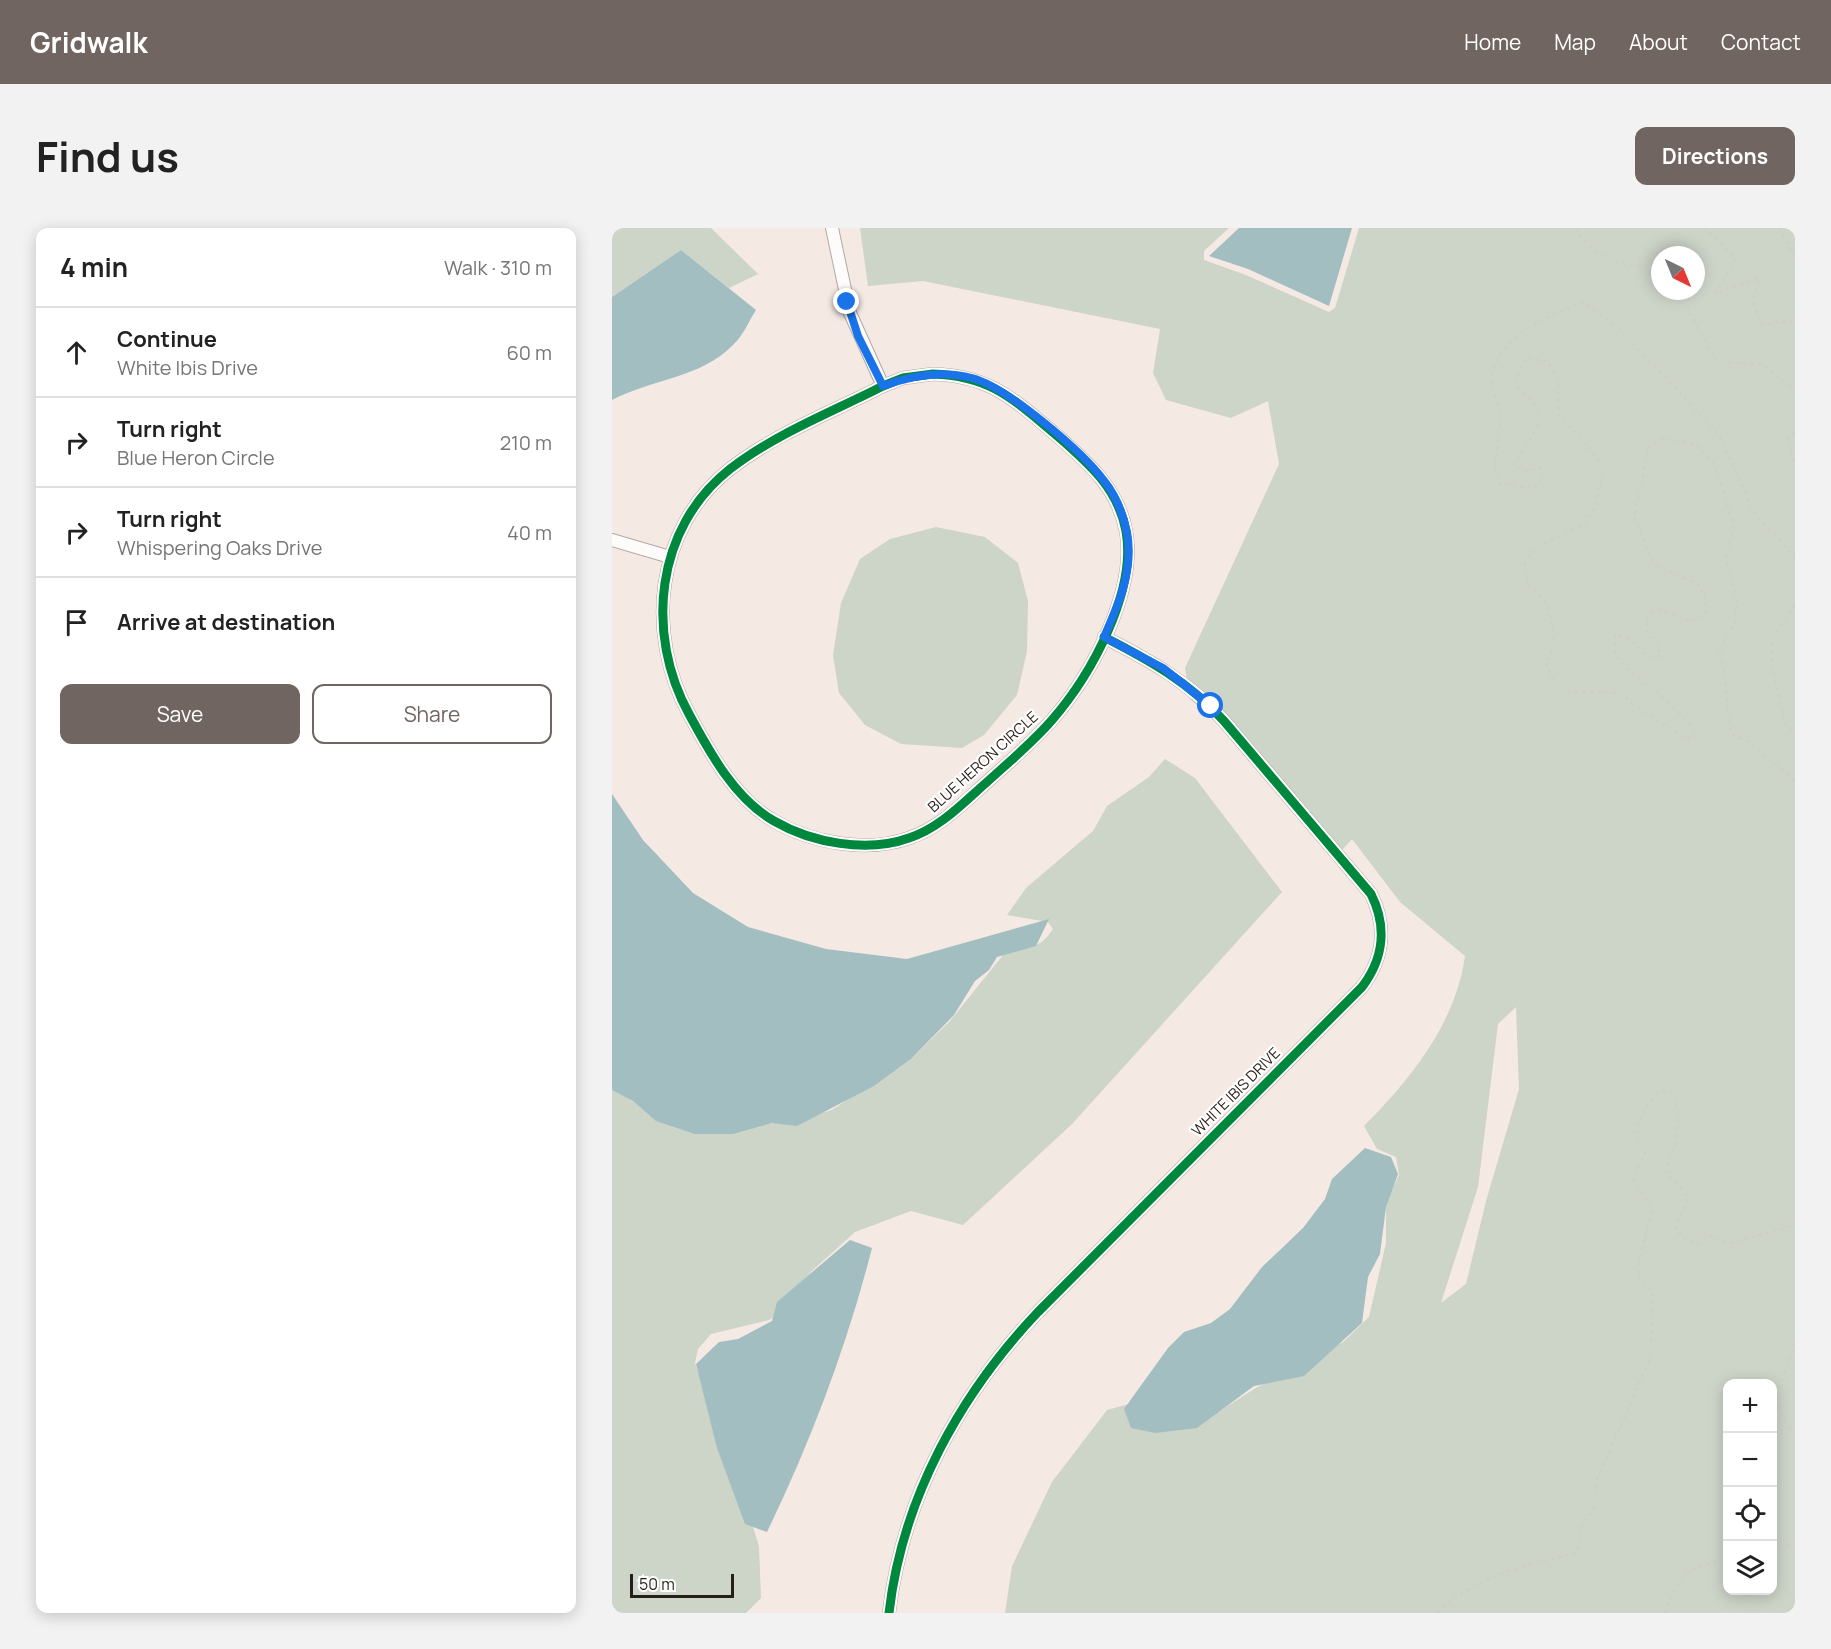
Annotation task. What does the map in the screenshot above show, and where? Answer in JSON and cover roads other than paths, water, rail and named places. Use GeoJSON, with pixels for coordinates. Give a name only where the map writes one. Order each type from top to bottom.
{"type":"FeatureCollection","features":[{"type":"Feature","properties":{"kind":"street"},"geometry":{"type":"LineString","coordinates":[[832,228],[850,314],[883,386]]}},
{"type":"Feature","properties":{"kind":"street","name":"BLUE HERON CIRCLE"},"geometry":{"type":"LineString","coordinates":[[933,374],[958,375],[985,382],[1015,400],[1096,471],[1119,506],[1128,547],[1124,588],[1104,637],[1081,680],[1051,721],[953,812],[931,828],[908,839],[882,844],[849,844],[799,833],[754,808],[737,789],[699,732],[674,684],[665,648],[662,596],[670,557],[695,507],[729,470],[765,446],[883,386],[903,378],[933,374]]}},
{"type":"Feature","properties":{"kind":"street"},"geometry":{"type":"LineString","coordinates":[[612,540],[670,557]]}},
{"type":"Feature","properties":{"kind":"street","name":"WHITE IBIS DRIVE"},"geometry":{"type":"LineString","coordinates":[[889,1613],[895,1575],[923,1485],[943,1441],[990,1367],[1038,1312],[1362,987],[1379,957],[1381,923],[1371,894],[1224,721],[1198,694],[1172,673],[1104,637]]}},
{"type":"Feature","properties":{"kind":"water"},"geometry":{"type":"Polygon","coordinates":[[[1239,228],[1352,228],[1329,306],[1248,269],[1209,256],[1239,228]]]}},
{"type":"Feature","properties":{"kind":"water"},"geometry":{"type":"Polygon","coordinates":[[[681,250],[756,310],[733,345],[706,365],[612,400],[612,297],[681,250]]]}},
{"type":"Feature","properties":{"kind":"water"},"geometry":{"type":"Polygon","coordinates":[[[612,794],[643,840],[693,893],[748,927],[826,949],[907,959],[1049,919],[1036,946],[997,957],[989,970],[975,981],[954,1015],[912,1058],[874,1086],[797,1126],[772,1123],[733,1134],[695,1134],[656,1121],[633,1101],[612,1090],[612,794]]]}},
{"type":"Feature","properties":{"kind":"water"},"geometry":{"type":"Polygon","coordinates":[[[1365,1148],[1391,1157],[1398,1174],[1386,1207],[1380,1254],[1368,1277],[1362,1323],[1304,1376],[1254,1386],[1197,1428],[1155,1433],[1131,1428],[1124,1409],[1168,1348],[1184,1332],[1211,1323],[1230,1309],[1262,1267],[1303,1228],[1325,1199],[1332,1179],[1365,1148]]]}},
{"type":"Feature","properties":{"kind":"water"},"geometry":{"type":"Polygon","coordinates":[[[850,1240],[872,1248],[862,1285],[827,1393],[767,1532],[745,1524],[717,1448],[696,1364],[719,1342],[738,1339],[772,1321],[777,1302],[850,1240]]]}}]}
